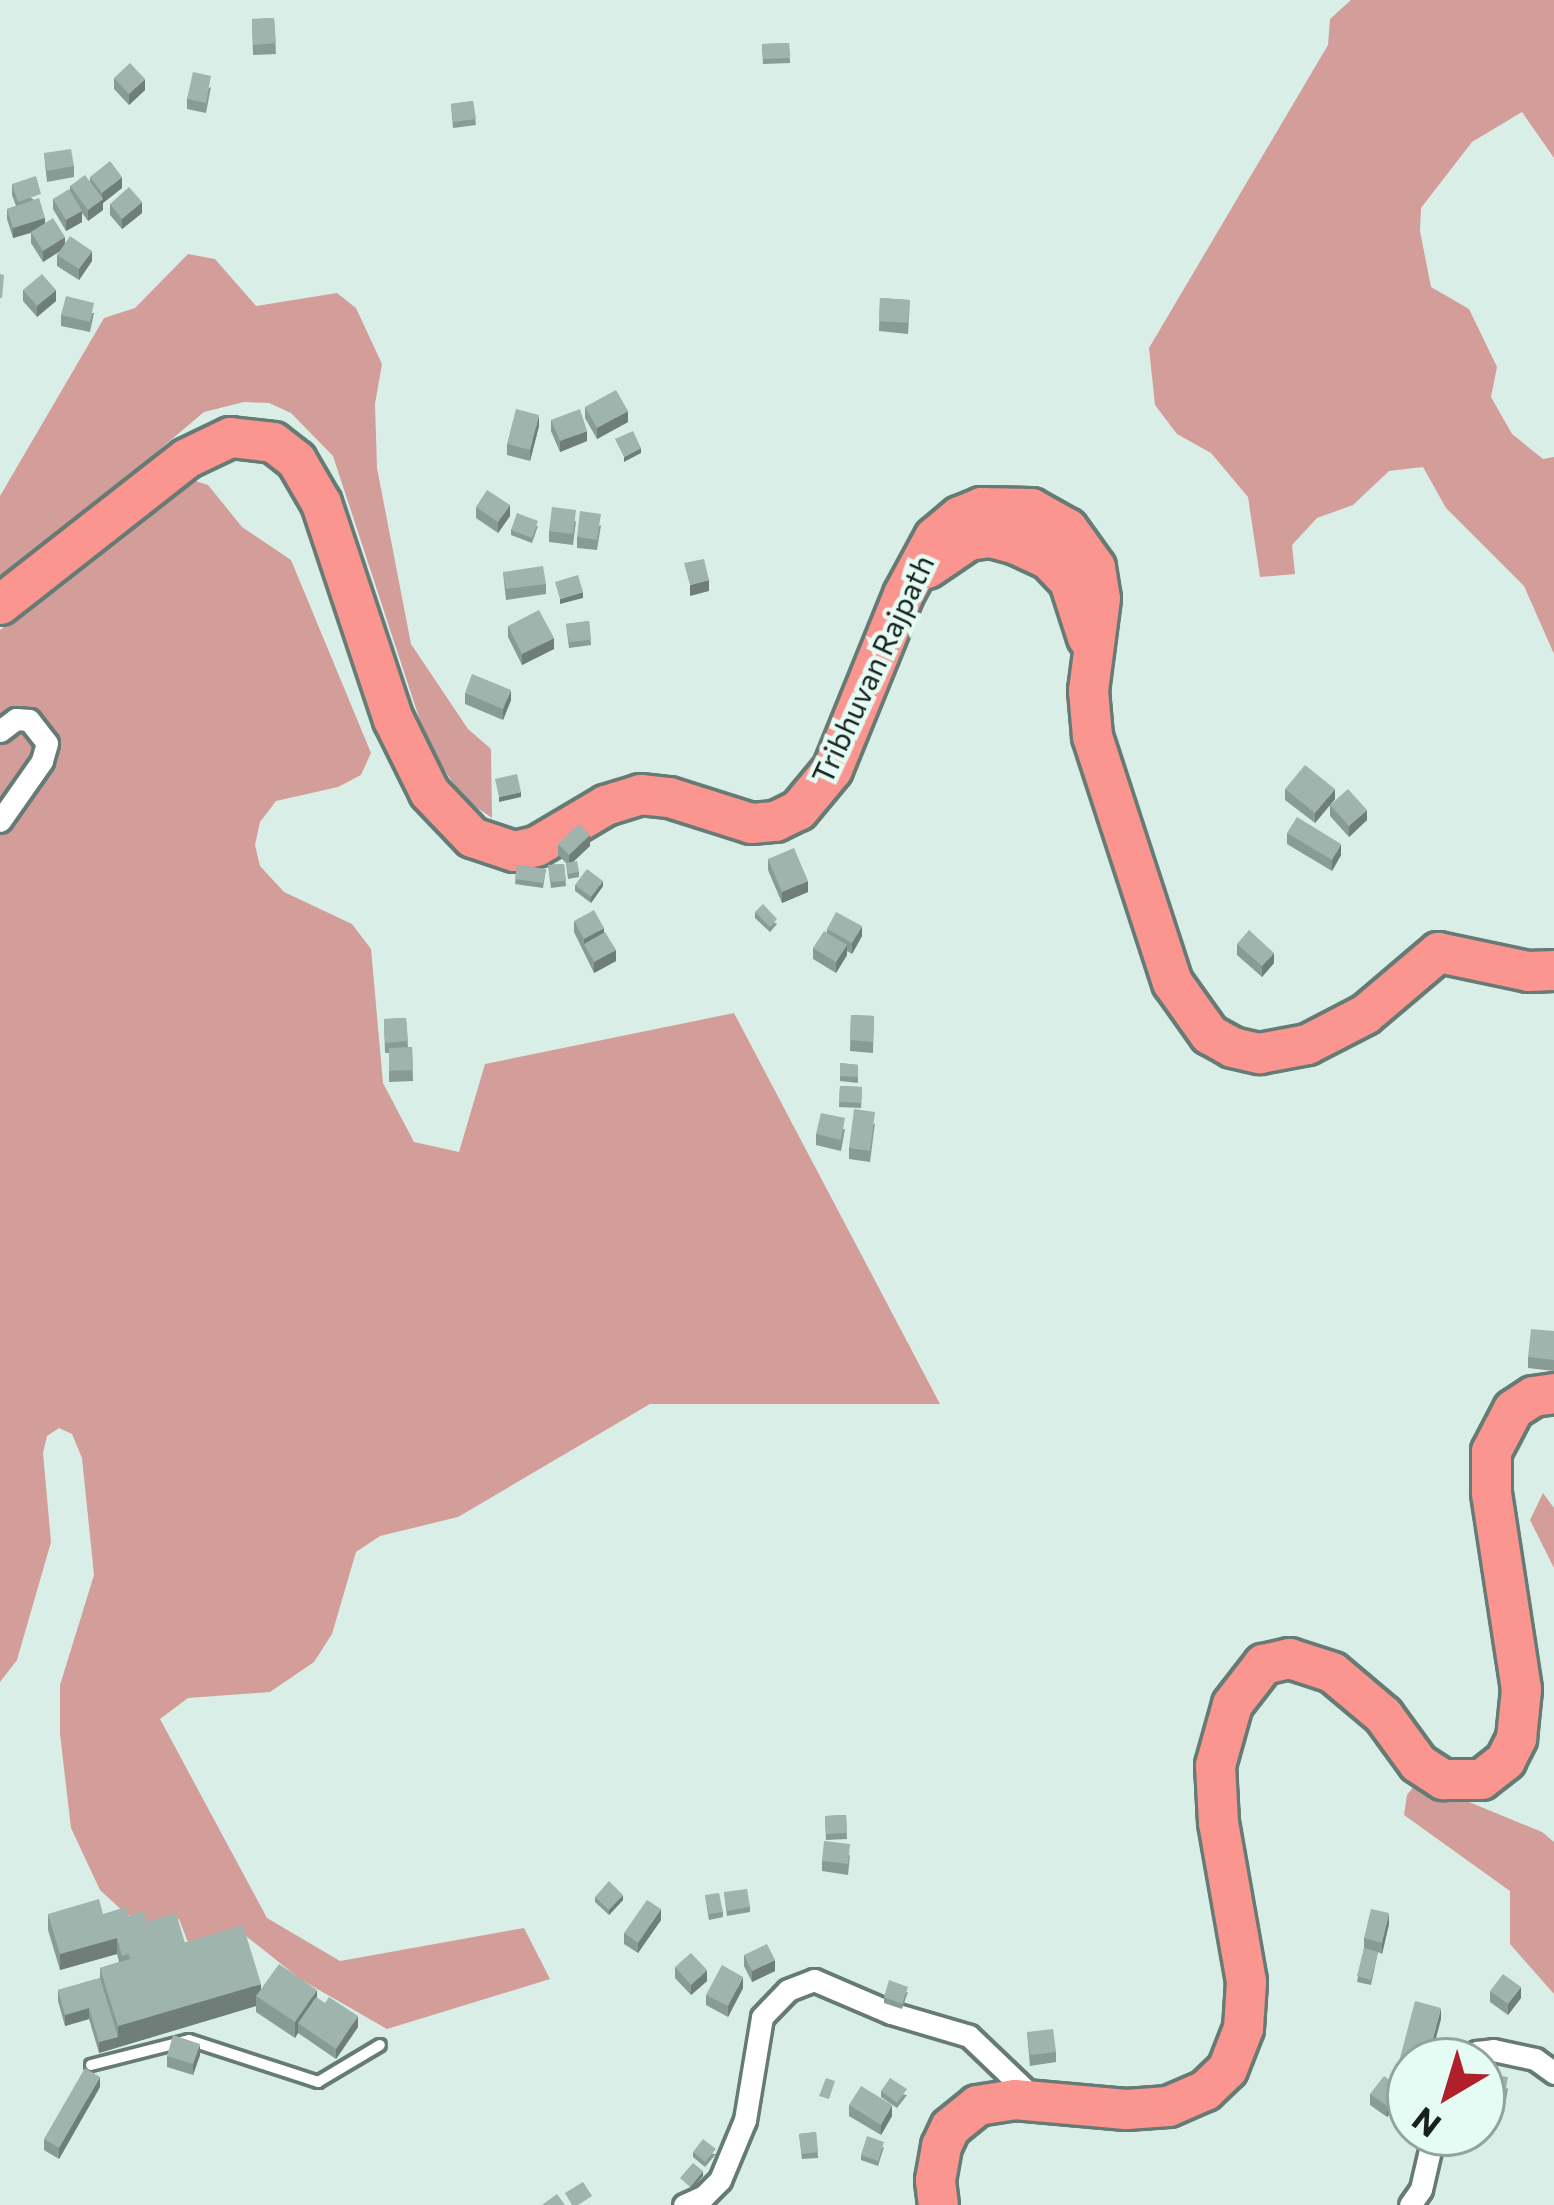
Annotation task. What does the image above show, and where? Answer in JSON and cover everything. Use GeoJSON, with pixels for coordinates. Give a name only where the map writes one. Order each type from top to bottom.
{"type":"FeatureCollection","features":[{"type":"Feature","properties":{"kind":"highway","name":"Tribhuvan Rajpath"},"geometry":{"type":"LineString","coordinates":[[0,604],[187,458],[230,436],[273,442],[296,460],[321,503],[393,719],[429,792],[472,837],[514,850],[536,846],[631,796],[669,797],[751,823],[775,821],[798,810],[832,769],[903,594],[928,546],[950,522],[993,505],[1031,508],[1067,528],[1095,567],[1100,598],[1088,705],[1097,752],[1172,982],[1210,1034],[1259,1053],[1307,1044],[1365,1014],[1422,960],[1438,952],[1528,970],[1554,970]]}},
{"type":"Feature","properties":{"kind":"highway"},"geometry":{"type":"LineString","coordinates":[[938,2205],[937,2164],[950,2127],[962,2114],[995,2100],[1168,2106],[1205,2090],[1234,2056],[1243,2028],[1246,1982],[1217,1822],[1215,1765],[1232,1704],[1263,1664],[1304,1660],[1346,1681],[1383,1714],[1418,1763],[1443,1779],[1481,1779],[1505,1760],[1516,1738],[1521,1689],[1491,1492],[1491,1451],[1513,1409],[1534,1396],[1554,1393]]}},
{"type":"Feature","properties":{"kind":"street"},"geometry":{"type":"LineString","coordinates":[[0,730],[16,718],[29,720],[46,742],[42,761],[0,821]]}},
{"type":"Feature","properties":{"kind":"street"},"geometry":{"type":"LineString","coordinates":[[684,2205],[704,2197],[720,2180],[746,2120],[762,2017],[788,1990],[814,1980],[891,2013],[969,2036],[1035,2099]]}},
{"type":"Feature","properties":{"kind":"street"},"geometry":{"type":"LineString","coordinates":[[1506,2053],[1535,2059],[1554,2073]]}},
{"type":"Feature","properties":{"kind":"street"},"geometry":{"type":"LineString","coordinates":[[1410,2205],[1421,2189],[1429,2157]]}},
{"type":"Feature","properties":{"kind":"lane"},"geometry":{"type":"LineString","coordinates":[[91,2065],[189,2040],[318,2082],[380,2045]]}},
{"type":"Feature","properties":{"kind":"shaded area"},"geometry":{"type":"Polygon","coordinates":[[[1351,0],[1554,0],[1554,158],[1522,112],[1472,142],[1421,208],[1420,231],[1431,287],[1469,309],[1497,367],[1491,397],[1512,434],[1543,459],[1554,457],[1554,654],[1524,586],[1446,508],[1423,467],[1389,471],[1353,505],[1317,518],[1292,545],[1295,574],[1260,577],[1248,497],[1211,453],[1177,434],[1155,405],[1149,348],[1328,45],[1330,19],[1351,0]]]}},
{"type":"Feature","properties":{"kind":"shaded area"},"geometry":{"type":"Polygon","coordinates":[[[188,254],[215,259],[256,306],[337,293],[356,308],[382,364],[375,404],[377,468],[411,644],[468,729],[491,749],[492,818],[463,798],[428,745],[333,456],[291,413],[269,403],[244,402],[204,412],[49,543],[0,575],[0,496],[104,318],[135,308],[188,254]]]}},
{"type":"Feature","properties":{"kind":"shaded area"},"geometry":{"type":"Polygon","coordinates":[[[189,479],[208,485],[242,527],[291,560],[371,753],[361,775],[338,787],[276,801],[260,822],[255,845],[260,866],[284,892],[352,924],[371,949],[383,1083],[414,1142],[459,1152],[485,1064],[734,1013],[940,1404],[650,1404],[458,1517],[380,1536],[356,1552],[332,1634],[314,1662],[270,1692],[188,1698],[160,1719],[267,1918],[340,1961],[524,1928],[550,1979],[387,2029],[300,1979],[246,1936],[192,1953],[179,1919],[154,1927],[126,1914],[100,1890],[71,1828],[60,1734],[60,1685],[94,1575],[82,1458],[72,1434],[59,1428],[47,1436],[43,1453],[51,1542],[17,1660],[0,1682],[0,630],[189,479]]]}},
{"type":"Feature","properties":{"kind":"shaded area"},"geometry":{"type":"Polygon","coordinates":[[[1543,1493],[1554,1508],[1554,1568],[1530,1520],[1543,1493]]]}},
{"type":"Feature","properties":{"kind":"shaded area"},"geometry":{"type":"Polygon","coordinates":[[[1418,1781],[1542,1832],[1554,1842],[1554,1994],[1510,1944],[1510,1891],[1404,1815],[1407,1795],[1418,1781]]]}},
{"type":"Feature","properties":{"kind":"building"},"geometry":{"type":"Polygon","coordinates":[[[274,18],[276,43],[253,45],[252,19],[274,18]]]}},
{"type":"Feature","properties":{"kind":"building"},"geometry":{"type":"Polygon","coordinates":[[[789,43],[790,58],[763,59],[762,44],[789,43]]]}},
{"type":"Feature","properties":{"kind":"building"},"geometry":{"type":"Polygon","coordinates":[[[130,63],[145,79],[129,94],[114,78],[130,63]]]}},
{"type":"Feature","properties":{"kind":"building"},"geometry":{"type":"Polygon","coordinates":[[[193,72],[211,76],[206,103],[187,99],[193,72]]]}},
{"type":"Feature","properties":{"kind":"building"},"geometry":{"type":"Polygon","coordinates":[[[473,101],[476,119],[453,122],[451,104],[473,101]]]}},
{"type":"Feature","properties":{"kind":"building"},"geometry":{"type":"Polygon","coordinates":[[[71,149],[74,166],[47,171],[44,153],[71,149]]]}},
{"type":"Feature","properties":{"kind":"building"},"geometry":{"type":"Polygon","coordinates":[[[110,161],[122,177],[102,193],[90,177],[110,161]]]}},
{"type":"Feature","properties":{"kind":"building"},"geometry":{"type":"Polygon","coordinates":[[[85,175],[103,199],[88,210],[70,186],[85,175]]]}},
{"type":"Feature","properties":{"kind":"building"},"geometry":{"type":"Polygon","coordinates":[[[36,176],[41,194],[18,202],[12,184],[36,176]]]}},
{"type":"Feature","properties":{"kind":"building"},"geometry":{"type":"Polygon","coordinates":[[[129,187],[142,202],[122,219],[110,204],[129,187]]]}},
{"type":"Feature","properties":{"kind":"building"},"geometry":{"type":"Polygon","coordinates":[[[69,189],[82,211],[66,220],[53,199],[69,189]]]}},
{"type":"Feature","properties":{"kind":"building"},"geometry":{"type":"Polygon","coordinates":[[[39,198],[45,218],[13,228],[7,209],[39,198]]]}},
{"type":"Feature","properties":{"kind":"building"},"geometry":{"type":"Polygon","coordinates":[[[53,218],[65,237],[43,251],[31,232],[53,218]]]}},
{"type":"Feature","properties":{"kind":"building"},"geometry":{"type":"Polygon","coordinates":[[[70,236],[92,251],[79,269],[57,255],[70,236]]]}},
{"type":"Feature","properties":{"kind":"building"},"geometry":{"type":"Polygon","coordinates":[[[42,274],[56,290],[37,306],[23,290],[42,274]]]}},
{"type":"Feature","properties":{"kind":"building"},"geometry":{"type":"Polygon","coordinates":[[[66,296],[94,303],[90,322],[61,315],[66,296]]]}},
{"type":"Feature","properties":{"kind":"building"},"geometry":{"type":"Polygon","coordinates":[[[880,298],[910,300],[908,323],[879,321],[880,298]]]}},
{"type":"Feature","properties":{"kind":"building"},"geometry":{"type":"Polygon","coordinates":[[[616,390],[628,411],[597,428],[585,407],[616,390]]]}},
{"type":"Feature","properties":{"kind":"building"},"geometry":{"type":"Polygon","coordinates":[[[516,409],[539,415],[530,450],[507,444],[516,409]]]}},
{"type":"Feature","properties":{"kind":"building"},"geometry":{"type":"Polygon","coordinates":[[[580,409],[587,431],[560,441],[551,420],[580,409]]]}},
{"type":"Feature","properties":{"kind":"building"},"geometry":{"type":"Polygon","coordinates":[[[633,431],[641,448],[624,457],[615,439],[633,431]]]}},
{"type":"Feature","properties":{"kind":"building"},"geometry":{"type":"Polygon","coordinates":[[[487,490],[510,505],[498,522],[476,507],[487,490]]]}},
{"type":"Feature","properties":{"kind":"building"},"geometry":{"type":"Polygon","coordinates":[[[552,507],[576,510],[573,534],[549,531],[552,507]]]}},
{"type":"Feature","properties":{"kind":"building"},"geometry":{"type":"Polygon","coordinates":[[[580,511],[601,514],[597,540],[577,537],[580,511]]]}},
{"type":"Feature","properties":{"kind":"building"},"geometry":{"type":"Polygon","coordinates":[[[517,513],[538,521],[532,538],[511,530],[517,513]]]}},
{"type":"Feature","properties":{"kind":"building"},"geometry":{"type":"Polygon","coordinates":[[[704,559],[709,580],[690,585],[684,563],[704,559]]]}},
{"type":"Feature","properties":{"kind":"building"},"geometry":{"type":"Polygon","coordinates":[[[543,566],[546,584],[506,589],[503,572],[543,566]]]}},
{"type":"Feature","properties":{"kind":"building"},"geometry":{"type":"Polygon","coordinates":[[[578,575],[583,592],[560,599],[555,582],[578,575]]]}},
{"type":"Feature","properties":{"kind":"building"},"geometry":{"type":"Polygon","coordinates":[[[539,610],[554,638],[522,654],[508,626],[539,610]]]}},
{"type":"Feature","properties":{"kind":"building"},"geometry":{"type":"Polygon","coordinates":[[[589,621],[591,640],[569,642],[566,624],[589,621]]]}},
{"type":"Feature","properties":{"kind":"building"},"geometry":{"type":"Polygon","coordinates":[[[472,674],[511,690],[503,709],[465,693],[472,674]]]}},
{"type":"Feature","properties":{"kind":"building"},"geometry":{"type":"Polygon","coordinates":[[[1305,765],[1335,789],[1315,813],[1285,789],[1305,765]]]}},
{"type":"Feature","properties":{"kind":"building"},"geometry":{"type":"Polygon","coordinates":[[[517,774],[521,792],[499,797],[495,779],[517,774]]]}},
{"type":"Feature","properties":{"kind":"building"},"geometry":{"type":"Polygon","coordinates":[[[1348,789],[1367,810],[1349,826],[1330,805],[1348,789]]]}},
{"type":"Feature","properties":{"kind":"building"},"geometry":{"type":"Polygon","coordinates":[[[1297,817],[1341,844],[1332,860],[1287,833],[1297,817]]]}},
{"type":"Feature","properties":{"kind":"building"},"geometry":{"type":"Polygon","coordinates":[[[579,824],[590,835],[569,855],[558,844],[579,824]]]}},
{"type":"Feature","properties":{"kind":"building"},"geometry":{"type":"Polygon","coordinates":[[[794,848],[808,881],[782,892],[768,859],[794,848]]]}},
{"type":"Feature","properties":{"kind":"building"},"geometry":{"type":"Polygon","coordinates":[[[577,861],[579,872],[568,874],[566,863],[577,861]]]}},
{"type":"Feature","properties":{"kind":"building"},"geometry":{"type":"Polygon","coordinates":[[[564,864],[566,881],[551,882],[548,865],[564,864]]]}},
{"type":"Feature","properties":{"kind":"building"},"geometry":{"type":"Polygon","coordinates":[[[517,865],[546,869],[543,883],[515,879],[517,865]]]}},
{"type":"Feature","properties":{"kind":"building"},"geometry":{"type":"Polygon","coordinates":[[[587,869],[603,881],[591,897],[575,885],[587,869]]]}},
{"type":"Feature","properties":{"kind":"building"},"geometry":{"type":"Polygon","coordinates":[[[763,904],[777,919],[770,927],[755,912],[763,904]]]}},
{"type":"Feature","properties":{"kind":"building"},"geometry":{"type":"Polygon","coordinates":[[[594,910],[604,928],[584,939],[574,921],[594,910]]]}},
{"type":"Feature","properties":{"kind":"building"},"geometry":{"type":"Polygon","coordinates":[[[836,912],[862,926],[852,943],[827,929],[836,912]]]}},
{"type":"Feature","properties":{"kind":"building"},"geometry":{"type":"Polygon","coordinates":[[[1249,930],[1274,953],[1262,966],[1237,944],[1249,930]]]}},
{"type":"Feature","properties":{"kind":"building"},"geometry":{"type":"Polygon","coordinates":[[[824,931],[847,945],[836,962],[813,948],[824,931]]]}},
{"type":"Feature","properties":{"kind":"building"},"geometry":{"type":"Polygon","coordinates":[[[605,932],[616,950],[594,962],[584,944],[605,932]]]}},
{"type":"Feature","properties":{"kind":"building"},"geometry":{"type":"Polygon","coordinates":[[[851,1015],[874,1016],[873,1042],[850,1040],[851,1015]]]}},
{"type":"Feature","properties":{"kind":"building"},"geometry":{"type":"Polygon","coordinates":[[[406,1018],[408,1041],[385,1043],[384,1019],[406,1018]]]}},
{"type":"Feature","properties":{"kind":"building"},"geometry":{"type":"Polygon","coordinates":[[[412,1047],[413,1070],[389,1071],[389,1048],[412,1047]]]}},
{"type":"Feature","properties":{"kind":"building"},"geometry":{"type":"Polygon","coordinates":[[[840,1063],[858,1065],[858,1077],[840,1076],[840,1063]]]}},
{"type":"Feature","properties":{"kind":"building"},"geometry":{"type":"Polygon","coordinates":[[[840,1086],[862,1087],[861,1103],[839,1102],[840,1086]]]}},
{"type":"Feature","properties":{"kind":"building"},"geometry":{"type":"Polygon","coordinates":[[[854,1109],[875,1112],[870,1151],[849,1148],[854,1109]]]}},
{"type":"Feature","properties":{"kind":"building"},"geometry":{"type":"Polygon","coordinates":[[[821,1113],[845,1118],[841,1140],[816,1134],[821,1113]]]}},
{"type":"Feature","properties":{"kind":"building"},"geometry":{"type":"Polygon","coordinates":[[[1531,1329],[1554,1331],[1554,1360],[1528,1357],[1531,1329]]]}},
{"type":"Feature","properties":{"kind":"building"},"geometry":{"type":"Polygon","coordinates":[[[846,1815],[847,1833],[826,1834],[825,1816],[846,1815]]]}},
{"type":"Feature","properties":{"kind":"building"},"geometry":{"type":"Polygon","coordinates":[[[824,1841],[850,1844],[848,1864],[822,1861],[824,1841]]]}},
{"type":"Feature","properties":{"kind":"building"},"geometry":{"type":"Polygon","coordinates":[[[609,1881],[623,1895],[609,1910],[595,1897],[609,1881]]]}},
{"type":"Feature","properties":{"kind":"building"},"geometry":{"type":"Polygon","coordinates":[[[747,1889],[750,1907],[727,1911],[724,1892],[747,1889]]]}},
{"type":"Feature","properties":{"kind":"building"},"geometry":{"type":"Polygon","coordinates":[[[719,1893],[723,1912],[709,1914],[705,1895],[719,1893]]]}},
{"type":"Feature","properties":{"kind":"building"},"geometry":{"type":"Polygon","coordinates":[[[99,1899],[103,1914],[126,1907],[128,1916],[144,1911],[147,1922],[176,1913],[185,1943],[130,1959],[129,1954],[122,1956],[117,1938],[60,1954],[48,1914],[99,1899]]]}},
{"type":"Feature","properties":{"kind":"building"},"geometry":{"type":"Polygon","coordinates":[[[647,1900],[661,1909],[638,1943],[624,1933],[647,1900]]]}},
{"type":"Feature","properties":{"kind":"building"},"geometry":{"type":"Polygon","coordinates":[[[1371,1909],[1389,1913],[1382,1943],[1364,1938],[1371,1909]]]}},
{"type":"Feature","properties":{"kind":"building"},"geometry":{"type":"Polygon","coordinates":[[[243,1925],[261,1984],[118,2026],[100,1968],[243,1925]]]}},
{"type":"Feature","properties":{"kind":"building"},"geometry":{"type":"Polygon","coordinates":[[[767,1944],[775,1960],[752,1971],[744,1955],[767,1944]]]}},
{"type":"Feature","properties":{"kind":"building"},"geometry":{"type":"Polygon","coordinates":[[[1364,1948],[1378,1952],[1371,1980],[1357,1976],[1364,1948]]]}},
{"type":"Feature","properties":{"kind":"building"},"geometry":{"type":"Polygon","coordinates":[[[691,1953],[707,1970],[691,1985],[675,1967],[691,1953]]]}},
{"type":"Feature","properties":{"kind":"building"},"geometry":{"type":"Polygon","coordinates":[[[279,1964],[317,1990],[295,2022],[256,1996],[279,1964]]]}},
{"type":"Feature","properties":{"kind":"building"},"geometry":{"type":"Polygon","coordinates":[[[722,1965],[743,1977],[728,2006],[706,1995],[722,1965]]]}},
{"type":"Feature","properties":{"kind":"building"},"geometry":{"type":"Polygon","coordinates":[[[1503,1974],[1521,1987],[1508,2004],[1490,1991],[1503,1974]]]}},
{"type":"Feature","properties":{"kind":"building"},"geometry":{"type":"Polygon","coordinates":[[[100,1978],[118,2037],[99,2042],[89,2008],[65,2015],[58,1990],[100,1978]]]}},
{"type":"Feature","properties":{"kind":"building"},"geometry":{"type":"Polygon","coordinates":[[[889,1980],[908,1987],[902,2004],[884,1997],[889,1980]]]}},
{"type":"Feature","properties":{"kind":"building"},"geometry":{"type":"Polygon","coordinates":[[[316,1997],[325,2003],[329,1997],[358,2016],[336,2049],[298,2023],[316,1997]]]}},
{"type":"Feature","properties":{"kind":"building"},"geometry":{"type":"Polygon","coordinates":[[[1415,2001],[1441,2008],[1433,2037],[1406,2037],[1415,2001]]]}},
{"type":"Feature","properties":{"kind":"building"},"geometry":{"type":"Polygon","coordinates":[[[1053,2029],[1056,2052],[1030,2055],[1027,2032],[1053,2029]]]}},
{"type":"Feature","properties":{"kind":"building"},"geometry":{"type":"Polygon","coordinates":[[[173,2035],[200,2044],[193,2064],[167,2056],[173,2035]]]}},
{"type":"Feature","properties":{"kind":"building"},"geometry":{"type":"Polygon","coordinates":[[[85,2068],[100,2077],[59,2148],[44,2139],[85,2068]]]}},
{"type":"Feature","properties":{"kind":"building"},"geometry":{"type":"Polygon","coordinates":[[[1384,2076],[1386,2077],[1386,2105],[1370,2094],[1384,2076]]]}},
{"type":"Feature","properties":{"kind":"building"},"geometry":{"type":"Polygon","coordinates":[[[826,2078],[835,2081],[829,2099],[819,2096],[826,2078]]]}},
{"type":"Feature","properties":{"kind":"building"},"geometry":{"type":"Polygon","coordinates":[[[890,2078],[907,2089],[897,2103],[881,2091],[890,2078]]]}},
{"type":"Feature","properties":{"kind":"building"},"geometry":{"type":"Polygon","coordinates":[[[861,2086],[892,2105],[881,2125],[849,2105],[861,2086]]]}},
{"type":"Feature","properties":{"kind":"building"},"geometry":{"type":"Polygon","coordinates":[[[816,2132],[818,2152],[802,2154],[799,2134],[816,2132]]]}},
{"type":"Feature","properties":{"kind":"building"},"geometry":{"type":"Polygon","coordinates":[[[867,2136],[884,2142],[878,2161],[861,2155],[867,2136]]]}},
{"type":"Feature","properties":{"kind":"building"},"geometry":{"type":"Polygon","coordinates":[[[703,2139],[716,2149],[705,2162],[693,2152],[703,2139]]]}},
{"type":"Feature","properties":{"kind":"building"},"geometry":{"type":"Polygon","coordinates":[[[693,2163],[703,2171],[690,2187],[680,2178],[693,2163]]]}},
{"type":"Feature","properties":{"kind":"building"},"geometry":{"type":"Polygon","coordinates":[[[583,2182],[592,2196],[572,2205],[565,2193],[583,2182]]]}},
{"type":"Feature","properties":{"kind":"building"},"geometry":{"type":"Polygon","coordinates":[[[557,2194],[565,2205],[542,2205],[557,2194]]]}}]}
